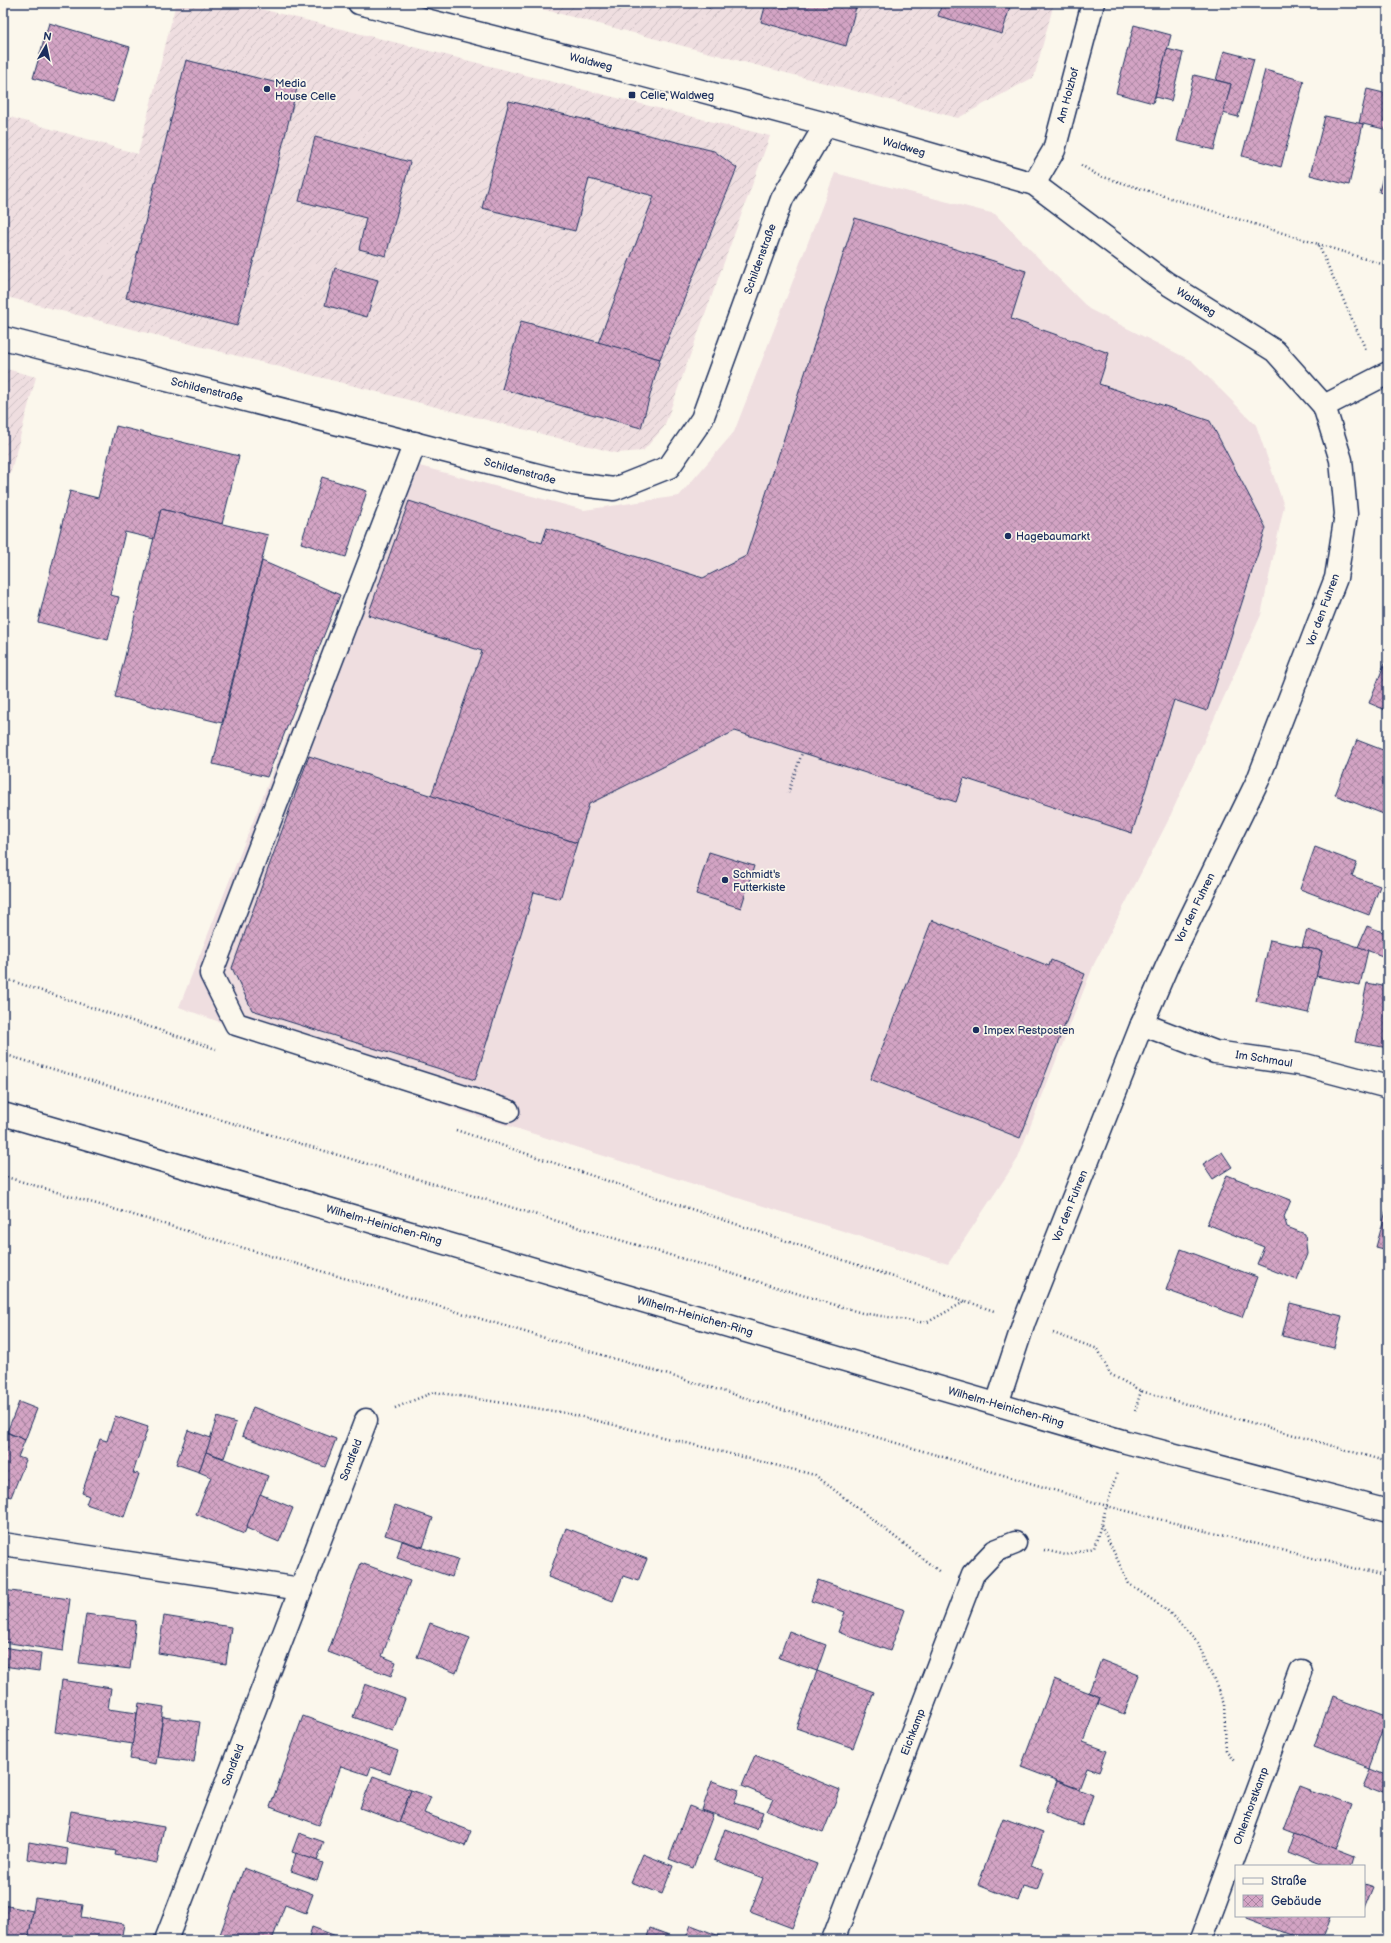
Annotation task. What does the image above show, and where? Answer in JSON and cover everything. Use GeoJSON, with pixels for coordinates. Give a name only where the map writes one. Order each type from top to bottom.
{"type":"FeatureCollection","features":[{"type":"Feature","properties":{"kind":"street","name":"Waldweg"},"geometry":{"type":"LineString","coordinates":[[359,3],[634,73],[826,124],[1034,184],[1165,282],[1275,351],[1324,406]]}},
{"type":"Feature","properties":{"kind":"street","name":"Am Holzhof"},"geometry":{"type":"LineString","coordinates":[[1034,184],[1054,150],[1093,3]]}},
{"type":"Feature","properties":{"kind":"street","name":"Schildenstraße"},"geometry":{"type":"LineString","coordinates":[[3,338],[573,484],[614,489],[669,467],[702,419],[782,199],[826,124]]}},
{"type":"Feature","properties":{"kind":"street"},"geometry":{"type":"LineString","coordinates":[[1324,406],[1383,375]]}},
{"type":"Feature","properties":{"kind":"street","name":"Vor den Fuhren"},"geometry":{"type":"LineString","coordinates":[[997,1404],[1024,1322],[1142,1024],[1167,966],[1258,780],[1336,578],[1346,514],[1341,460],[1324,406]]}},
{"type":"Feature","properties":{"kind":"street"},"geometry":{"type":"LineString","coordinates":[[415,443],[211,974],[236,1024],[508,1111]]}},
{"type":"Feature","properties":{"kind":"street","name":"Im Schmaul"},"geometry":{"type":"LineString","coordinates":[[1142,1024],[1215,1052],[1305,1065],[1388,1087]]}},
{"type":"Feature","properties":{"kind":"street","name":"Wilhelm-Heinichen-Ring"},"geometry":{"type":"LineString","coordinates":[[3,1114],[1146,1448],[1388,1511]]}},
{"type":"Feature","properties":{"kind":"street","name":"Sandfeld"},"geometry":{"type":"LineString","coordinates":[[166,1940],[366,1420]]}},
{"type":"Feature","properties":{"kind":"street","name":"Eichkamp"},"geometry":{"type":"LineString","coordinates":[[833,1940],[973,1574],[995,1550],[1015,1543]]}},
{"type":"Feature","properties":{"kind":"street"},"geometry":{"type":"LineString","coordinates":[[3,1544],[301,1589]]}},
{"type":"Feature","properties":{"kind":"street","name":"Ohlenhorstkamp"},"geometry":{"type":"LineString","coordinates":[[1201,1940],[1301,1671]]}},
{"type":"Feature","properties":{"kind":"path"},"geometry":{"type":"LineString","coordinates":[[1054,150],[1097,175],[1388,266]]}},
{"type":"Feature","properties":{"kind":"path"},"geometry":{"type":"LineString","coordinates":[[1318,244],[1383,375]]}},
{"type":"Feature","properties":{"kind":"path"},"geometry":{"type":"LineString","coordinates":[[788,793],[802,753]]}},
{"type":"Feature","properties":{"kind":"path"},"geometry":{"type":"LineString","coordinates":[[3,978],[223,1051]]}},
{"type":"Feature","properties":{"kind":"path"},"geometry":{"type":"LineString","coordinates":[[3,1054],[862,1313],[926,1323],[966,1301]]}},
{"type":"Feature","properties":{"kind":"path"},"geometry":{"type":"LineString","coordinates":[[450,1128],[966,1301],[1098,1349],[1110,1374],[1141,1391],[1388,1462]]}},
{"type":"Feature","properties":{"kind":"path"},"geometry":{"type":"LineString","coordinates":[[3,1176],[1107,1506],[1388,1577]]}},
{"type":"Feature","properties":{"kind":"path"},"geometry":{"type":"LineString","coordinates":[[366,1420],[434,1392],[566,1413],[815,1475],[940,1572],[965,1596]]}},
{"type":"Feature","properties":{"kind":"path"},"geometry":{"type":"LineString","coordinates":[[1015,1543],[1066,1555],[1094,1548],[1107,1506]]}},
{"type":"Feature","properties":{"kind":"path"},"geometry":{"type":"LineString","coordinates":[[1102,1525],[1130,1584],[1167,1610],[1198,1643],[1224,1704],[1226,1750],[1258,1788]]}},
{"type":"Feature","properties":{"kind":"shaded area"},"geometry":{"type":"Polygon","coordinates":[[[176,3],[237,3],[770,136],[664,427],[643,451],[616,453],[3,296],[3,115],[138,154],[176,3]]]}},
{"type":"Feature","properties":{"kind":"shaded area"},"geometry":{"type":"Polygon","coordinates":[[[519,3],[1054,3],[1034,77],[958,118],[519,3]]]}},
{"type":"Feature","properties":{"kind":"shaded area"},"geometry":{"type":"Polygon","coordinates":[[[835,173],[995,214],[1089,309],[1192,361],[1256,425],[1284,506],[1261,615],[1167,823],[1094,964],[1017,1160],[948,1264],[464,1112],[179,1007],[397,460],[584,510],[679,496],[734,432],[835,173]]]}},
{"type":"Feature","properties":{"kind":"shaded area"},"geometry":{"type":"Polygon","coordinates":[[[3,368],[36,377],[3,501],[3,368]]]}},
{"type":"Feature","properties":{"kind":"building"},"geometry":{"type":"Polygon","coordinates":[[[690,3],[712,3],[710,8],[690,3]]]}},
{"type":"Feature","properties":{"kind":"building"},"geometry":{"type":"Polygon","coordinates":[[[766,3],[857,3],[846,46],[761,22],[766,3]]]}},
{"type":"Feature","properties":{"kind":"building"},"geometry":{"type":"Polygon","coordinates":[[[942,3],[1011,3],[1002,34],[938,16],[942,3]]]}},
{"type":"Feature","properties":{"kind":"building"},"geometry":{"type":"Polygon","coordinates":[[[49,23],[130,47],[113,102],[33,78],[49,23]]]}},
{"type":"Feature","properties":{"kind":"building"},"geometry":{"type":"Polygon","coordinates":[[[1134,25],[1171,35],[1153,103],[1116,93],[1134,25]]]}},
{"type":"Feature","properties":{"kind":"building"},"geometry":{"type":"Polygon","coordinates":[[[1167,49],[1183,53],[1171,101],[1155,97],[1167,49]]]}},
{"type":"Feature","properties":{"kind":"building"},"geometry":{"type":"Polygon","coordinates":[[[1224,51],[1254,59],[1238,117],[1223,113],[1231,84],[1216,80],[1224,51]]]}},
{"type":"Feature","properties":{"kind":"building"},"geometry":{"type":"Polygon","coordinates":[[[186,60],[297,88],[237,326],[126,298],[186,60]]]}},
{"type":"Feature","properties":{"kind":"building"},"geometry":{"type":"Polygon","coordinates":[[[1265,70],[1304,81],[1281,167],[1242,156],[1265,70]]]}},
{"type":"Feature","properties":{"kind":"building"},"geometry":{"type":"Polygon","coordinates":[[[1194,75],[1231,84],[1214,150],[1177,141],[1194,75]]]}},
{"type":"Feature","properties":{"kind":"building"},"geometry":{"type":"Polygon","coordinates":[[[1367,89],[1388,94],[1388,130],[1359,123],[1367,89]]]}},
{"type":"Feature","properties":{"kind":"building"},"geometry":{"type":"Polygon","coordinates":[[[509,101],[714,151],[737,168],[660,359],[598,343],[654,196],[589,179],[575,231],[482,208],[509,101]]]}},
{"type":"Feature","properties":{"kind":"building"},"geometry":{"type":"Polygon","coordinates":[[[1325,116],[1363,124],[1349,185],[1310,175],[1325,116]]]}},
{"type":"Feature","properties":{"kind":"building"},"geometry":{"type":"Polygon","coordinates":[[[315,137],[410,162],[386,256],[359,249],[366,218],[299,201],[315,137]]]}},
{"type":"Feature","properties":{"kind":"building"},"geometry":{"type":"Polygon","coordinates":[[[1388,156],[1388,195],[1379,192],[1388,156]]]}},
{"type":"Feature","properties":{"kind":"building","name":"Hagebaumarkt"},"geometry":{"type":"Polygon","coordinates":[[[855,218],[1026,271],[1011,319],[1109,353],[1099,384],[1210,421],[1266,528],[1207,711],[1174,700],[1132,833],[964,778],[956,802],[735,731],[589,804],[577,843],[431,796],[482,651],[368,615],[409,501],[542,543],[547,528],[703,578],[746,556],[855,218]]]}},
{"type":"Feature","properties":{"kind":"building"},"geometry":{"type":"Polygon","coordinates":[[[335,268],[378,280],[367,317],[325,305],[335,268]]]}},
{"type":"Feature","properties":{"kind":"building"},"geometry":{"type":"Polygon","coordinates":[[[521,321],[660,359],[641,428],[502,389],[521,321]]]}},
{"type":"Feature","properties":{"kind":"building"},"geometry":{"type":"Polygon","coordinates":[[[116,426],[239,456],[222,524],[161,509],[154,539],[125,532],[110,595],[119,597],[108,640],[38,622],[70,491],[98,498],[116,426]]]}},
{"type":"Feature","properties":{"kind":"building"},"geometry":{"type":"Polygon","coordinates":[[[322,477],[367,491],[346,557],[301,543],[322,477]]]}},
{"type":"Feature","properties":{"kind":"building"},"geometry":{"type":"Polygon","coordinates":[[[161,509],[268,535],[222,723],[115,697],[161,509]]]}},
{"type":"Feature","properties":{"kind":"building"},"geometry":{"type":"Polygon","coordinates":[[[262,561],[340,595],[267,777],[213,764],[262,561]]]}},
{"type":"Feature","properties":{"kind":"building"},"geometry":{"type":"Polygon","coordinates":[[[1388,655],[1388,711],[1369,703],[1388,655]]]}},
{"type":"Feature","properties":{"kind":"building"},"geometry":{"type":"Polygon","coordinates":[[[1357,740],[1388,752],[1388,811],[1386,815],[1335,795],[1357,740]]]}},
{"type":"Feature","properties":{"kind":"building"},"geometry":{"type":"Polygon","coordinates":[[[309,756],[577,843],[560,899],[534,892],[475,1080],[252,1010],[232,968],[309,756]]]}},
{"type":"Feature","properties":{"kind":"building"},"geometry":{"type":"Polygon","coordinates":[[[1315,847],[1357,863],[1352,876],[1380,886],[1369,915],[1300,889],[1315,847]]]}},
{"type":"Feature","properties":{"kind":"building","name":"Schmidt's Futterkiste"},"geometry":{"type":"Polygon","coordinates":[[[709,852],[754,866],[741,908],[696,894],[709,852]]]}},
{"type":"Feature","properties":{"kind":"building","name":"Impex Restposten"},"geometry":{"type":"Polygon","coordinates":[[[932,920],[1049,966],[1051,960],[1085,974],[1020,1138],[870,1079],[932,920]]]}},
{"type":"Feature","properties":{"kind":"building"},"geometry":{"type":"Polygon","coordinates":[[[1367,926],[1388,934],[1388,958],[1358,947],[1367,926]]]}},
{"type":"Feature","properties":{"kind":"building"},"geometry":{"type":"Polygon","coordinates":[[[1307,930],[1368,950],[1360,985],[1316,976],[1322,951],[1302,947],[1307,930]]]}},
{"type":"Feature","properties":{"kind":"building"},"geometry":{"type":"Polygon","coordinates":[[[1270,940],[1322,951],[1308,1013],[1256,1001],[1270,940]]]}},
{"type":"Feature","properties":{"kind":"building"},"geometry":{"type":"Polygon","coordinates":[[[1367,983],[1388,987],[1388,1048],[1355,1042],[1367,983]]]}},
{"type":"Feature","properties":{"kind":"building"},"geometry":{"type":"Polygon","coordinates":[[[1222,1152],[1232,1167],[1213,1179],[1203,1164],[1222,1152]]]}},
{"type":"Feature","properties":{"kind":"building"},"geometry":{"type":"Polygon","coordinates":[[[1227,1175],[1291,1200],[1284,1217],[1287,1227],[1305,1234],[1307,1254],[1297,1280],[1257,1264],[1264,1247],[1207,1224],[1227,1175]]]}},
{"type":"Feature","properties":{"kind":"building"},"geometry":{"type":"Polygon","coordinates":[[[1388,1204],[1388,1250],[1376,1247],[1388,1204]]]}},
{"type":"Feature","properties":{"kind":"building"},"geometry":{"type":"Polygon","coordinates":[[[1181,1249],[1257,1277],[1242,1317],[1166,1290],[1181,1249]]]}},
{"type":"Feature","properties":{"kind":"building"},"geometry":{"type":"Polygon","coordinates":[[[1290,1303],[1342,1316],[1334,1348],[1282,1336],[1290,1303]]]}},
{"type":"Feature","properties":{"kind":"building"},"geometry":{"type":"Polygon","coordinates":[[[19,1402],[37,1409],[25,1440],[7,1432],[19,1402]]]}},
{"type":"Feature","properties":{"kind":"building"},"geometry":{"type":"Polygon","coordinates":[[[253,1407],[336,1439],[325,1467],[242,1436],[253,1407]]]}},
{"type":"Feature","properties":{"kind":"building"},"geometry":{"type":"Polygon","coordinates":[[[115,1416],[148,1427],[133,1473],[139,1474],[124,1517],[86,1504],[89,1496],[82,1493],[100,1439],[107,1441],[115,1416]]]}},
{"type":"Feature","properties":{"kind":"building"},"geometry":{"type":"Polygon","coordinates":[[[217,1417],[236,1423],[224,1458],[206,1452],[217,1417]]]}},
{"type":"Feature","properties":{"kind":"building"},"geometry":{"type":"Polygon","coordinates":[[[188,1430],[211,1438],[199,1472],[176,1464],[188,1430]]]}},
{"type":"Feature","properties":{"kind":"building"},"geometry":{"type":"Polygon","coordinates":[[[3,1431],[25,1440],[18,1457],[26,1460],[11,1497],[3,1494],[3,1431]]]}},
{"type":"Feature","properties":{"kind":"building"},"geometry":{"type":"Polygon","coordinates":[[[206,1452],[268,1476],[244,1534],[196,1514],[211,1477],[199,1472],[206,1452]]]}},
{"type":"Feature","properties":{"kind":"building"},"geometry":{"type":"Polygon","coordinates":[[[260,1494],[293,1508],[279,1542],[246,1528],[260,1494]]]}},
{"type":"Feature","properties":{"kind":"building"},"geometry":{"type":"Polygon","coordinates":[[[395,1505],[433,1518],[423,1547],[385,1535],[395,1505]]]}},
{"type":"Feature","properties":{"kind":"building"},"geometry":{"type":"Polygon","coordinates":[[[566,1528],[647,1559],[638,1581],[623,1576],[613,1601],[548,1577],[566,1528]]]}},
{"type":"Feature","properties":{"kind":"building"},"geometry":{"type":"Polygon","coordinates":[[[402,1541],[458,1559],[452,1577],[397,1558],[402,1541]]]}},
{"type":"Feature","properties":{"kind":"building"},"geometry":{"type":"Polygon","coordinates":[[[361,1563],[410,1581],[382,1656],[396,1662],[391,1676],[328,1652],[361,1563]]]}},
{"type":"Feature","properties":{"kind":"building"},"geometry":{"type":"Polygon","coordinates":[[[818,1580],[905,1610],[890,1651],[838,1632],[845,1612],[811,1601],[818,1580]]]}},
{"type":"Feature","properties":{"kind":"building"},"geometry":{"type":"Polygon","coordinates":[[[3,1590],[70,1599],[63,1651],[3,1642],[3,1590]]]}},
{"type":"Feature","properties":{"kind":"building"},"geometry":{"type":"Polygon","coordinates":[[[86,1614],[136,1621],[130,1669],[79,1663],[86,1614]]]}},
{"type":"Feature","properties":{"kind":"building"},"geometry":{"type":"Polygon","coordinates":[[[164,1616],[231,1627],[226,1664],[158,1653],[164,1616]]]}},
{"type":"Feature","properties":{"kind":"building"},"geometry":{"type":"Polygon","coordinates":[[[430,1623],[470,1638],[456,1673],[417,1657],[430,1623]]]}},
{"type":"Feature","properties":{"kind":"building"},"geometry":{"type":"Polygon","coordinates":[[[789,1631],[826,1645],[817,1671],[779,1658],[789,1631]]]}},
{"type":"Feature","properties":{"kind":"building"},"geometry":{"type":"Polygon","coordinates":[[[3,1647],[41,1653],[39,1671],[3,1666],[3,1647]]]}},
{"type":"Feature","properties":{"kind":"building"},"geometry":{"type":"Polygon","coordinates":[[[1101,1660],[1139,1675],[1124,1714],[1098,1704],[1100,1697],[1089,1692],[1101,1660]]]}},
{"type":"Feature","properties":{"kind":"building"},"geometry":{"type":"Polygon","coordinates":[[[817,1671],[874,1692],[853,1748],[796,1728],[817,1671]]]}},
{"type":"Feature","properties":{"kind":"building"},"geometry":{"type":"Polygon","coordinates":[[[1054,1679],[1100,1697],[1083,1742],[1107,1751],[1099,1772],[1087,1768],[1079,1789],[1021,1767],[1054,1679]]]}},
{"type":"Feature","properties":{"kind":"building"},"geometry":{"type":"Polygon","coordinates":[[[62,1680],[111,1688],[108,1709],[137,1713],[133,1744],[55,1732],[62,1680]]]}},
{"type":"Feature","properties":{"kind":"building"},"geometry":{"type":"Polygon","coordinates":[[[365,1684],[405,1699],[393,1731],[353,1717],[365,1684]]]}},
{"type":"Feature","properties":{"kind":"building"},"geometry":{"type":"Polygon","coordinates":[[[1332,1697],[1388,1718],[1370,1767],[1314,1746],[1332,1697]]]}},
{"type":"Feature","properties":{"kind":"building"},"geometry":{"type":"Polygon","coordinates":[[[139,1703],[164,1707],[156,1764],[130,1759],[139,1703]]]}},
{"type":"Feature","properties":{"kind":"building"},"geometry":{"type":"Polygon","coordinates":[[[303,1716],[398,1751],[390,1774],[371,1767],[368,1775],[341,1766],[319,1825],[270,1807],[303,1716]]]}},
{"type":"Feature","properties":{"kind":"building"},"geometry":{"type":"Polygon","coordinates":[[[163,1717],[200,1722],[194,1762],[157,1757],[163,1717]]]}},
{"type":"Feature","properties":{"kind":"building"},"geometry":{"type":"Polygon","coordinates":[[[755,1755],[840,1790],[823,1833],[767,1811],[773,1799],[742,1786],[755,1755]]]}},
{"type":"Feature","properties":{"kind":"building"},"geometry":{"type":"Polygon","coordinates":[[[1370,1767],[1388,1774],[1388,1794],[1363,1784],[1370,1767]]]}},
{"type":"Feature","properties":{"kind":"building"},"geometry":{"type":"Polygon","coordinates":[[[373,1776],[411,1790],[399,1822],[360,1808],[373,1776]]]}},
{"type":"Feature","properties":{"kind":"building"},"geometry":{"type":"Polygon","coordinates":[[[712,1781],[739,1790],[734,1803],[763,1812],[757,1829],[702,1810],[712,1781]]]}},
{"type":"Feature","properties":{"kind":"building"},"geometry":{"type":"Polygon","coordinates":[[[1057,1781],[1093,1795],[1082,1826],[1045,1812],[1057,1781]]]}},
{"type":"Feature","properties":{"kind":"building"},"geometry":{"type":"Polygon","coordinates":[[[1300,1785],[1352,1805],[1335,1849],[1283,1829],[1300,1785]]]}},
{"type":"Feature","properties":{"kind":"building"},"geometry":{"type":"Polygon","coordinates":[[[411,1790],[431,1797],[424,1813],[471,1831],[465,1846],[399,1822],[411,1790]]]}},
{"type":"Feature","properties":{"kind":"building"},"geometry":{"type":"Polygon","coordinates":[[[689,1806],[713,1815],[693,1868],[669,1859],[689,1806]]]}},
{"type":"Feature","properties":{"kind":"building"},"geometry":{"type":"Polygon","coordinates":[[[71,1811],[164,1827],[157,1863],[115,1855],[116,1851],[66,1842],[71,1811]]]}},
{"type":"Feature","properties":{"kind":"building"},"geometry":{"type":"Polygon","coordinates":[[[1003,1818],[1043,1833],[1031,1866],[1044,1871],[1037,1890],[1023,1886],[1018,1901],[978,1885],[1003,1818]]]}},
{"type":"Feature","properties":{"kind":"building"},"geometry":{"type":"Polygon","coordinates":[[[725,1829],[817,1864],[792,1928],[750,1912],[763,1878],[714,1860],[725,1829]]]}},
{"type":"Feature","properties":{"kind":"building"},"geometry":{"type":"Polygon","coordinates":[[[299,1833],[324,1842],[317,1861],[292,1852],[299,1833]]]}},
{"type":"Feature","properties":{"kind":"building"},"geometry":{"type":"Polygon","coordinates":[[[1294,1833],[1354,1856],[1351,1865],[1317,1865],[1287,1853],[1294,1833]]]}},
{"type":"Feature","properties":{"kind":"building"},"geometry":{"type":"Polygon","coordinates":[[[29,1842],[68,1849],[66,1865],[27,1859],[29,1842]]]}},
{"type":"Feature","properties":{"kind":"building"},"geometry":{"type":"Polygon","coordinates":[[[296,1853],[323,1863],[317,1880],[291,1871],[296,1853]]]}},
{"type":"Feature","properties":{"kind":"building"},"geometry":{"type":"Polygon","coordinates":[[[643,1854],[673,1866],[662,1894],[631,1882],[643,1854]]]}},
{"type":"Feature","properties":{"kind":"building"},"geometry":{"type":"Polygon","coordinates":[[[244,1868],[313,1894],[306,1913],[285,1905],[272,1940],[218,1940],[244,1868]]]}},
{"type":"Feature","properties":{"kind":"building"},"geometry":{"type":"Polygon","coordinates":[[[1365,1883],[1373,1886],[1365,1906],[1365,1883]]]}},
{"type":"Feature","properties":{"kind":"building"},"geometry":{"type":"Polygon","coordinates":[[[35,1898],[83,1905],[81,1917],[124,1924],[121,1940],[28,1940],[35,1898]]]}},
{"type":"Feature","properties":{"kind":"building"},"geometry":{"type":"Polygon","coordinates":[[[3,1905],[33,1911],[28,1940],[3,1940],[3,1905]]]}},
{"type":"Feature","properties":{"kind":"building"},"geometry":{"type":"Polygon","coordinates":[[[1331,1917],[1322,1940],[1304,1940],[1246,1918],[1331,1917]]]}},
{"type":"Feature","properties":{"kind":"building"},"geometry":{"type":"Polygon","coordinates":[[[691,1925],[730,1940],[685,1940],[691,1925]]]}},
{"type":"Feature","properties":{"kind":"building"},"geometry":{"type":"Polygon","coordinates":[[[312,1927],[347,1940],[308,1940],[312,1927]]]}},
{"type":"Feature","properties":{"kind":"building"},"geometry":{"type":"Polygon","coordinates":[[[650,1928],[682,1940],[646,1940],[650,1928]]]}},
{"type":"Feature","properties":{"kind":"place","name":"Media House Celle"},"geometry":{"type":"Point","coordinates":[267,89]}},
{"type":"Feature","properties":{"kind":"place","name":"Celle, Waldweg"},"geometry":{"type":"Point","coordinates":[632,95]}},
{"type":"Feature","properties":{"kind":"place","name":"Hagebaumarkt"},"geometry":{"type":"Point","coordinates":[1008,536]}},
{"type":"Feature","properties":{"kind":"place","name":"Schmidt's Futterkiste"},"geometry":{"type":"Point","coordinates":[725,880]}},
{"type":"Feature","properties":{"kind":"place","name":"Impex Restposten"},"geometry":{"type":"Point","coordinates":[976,1030]}}]}
